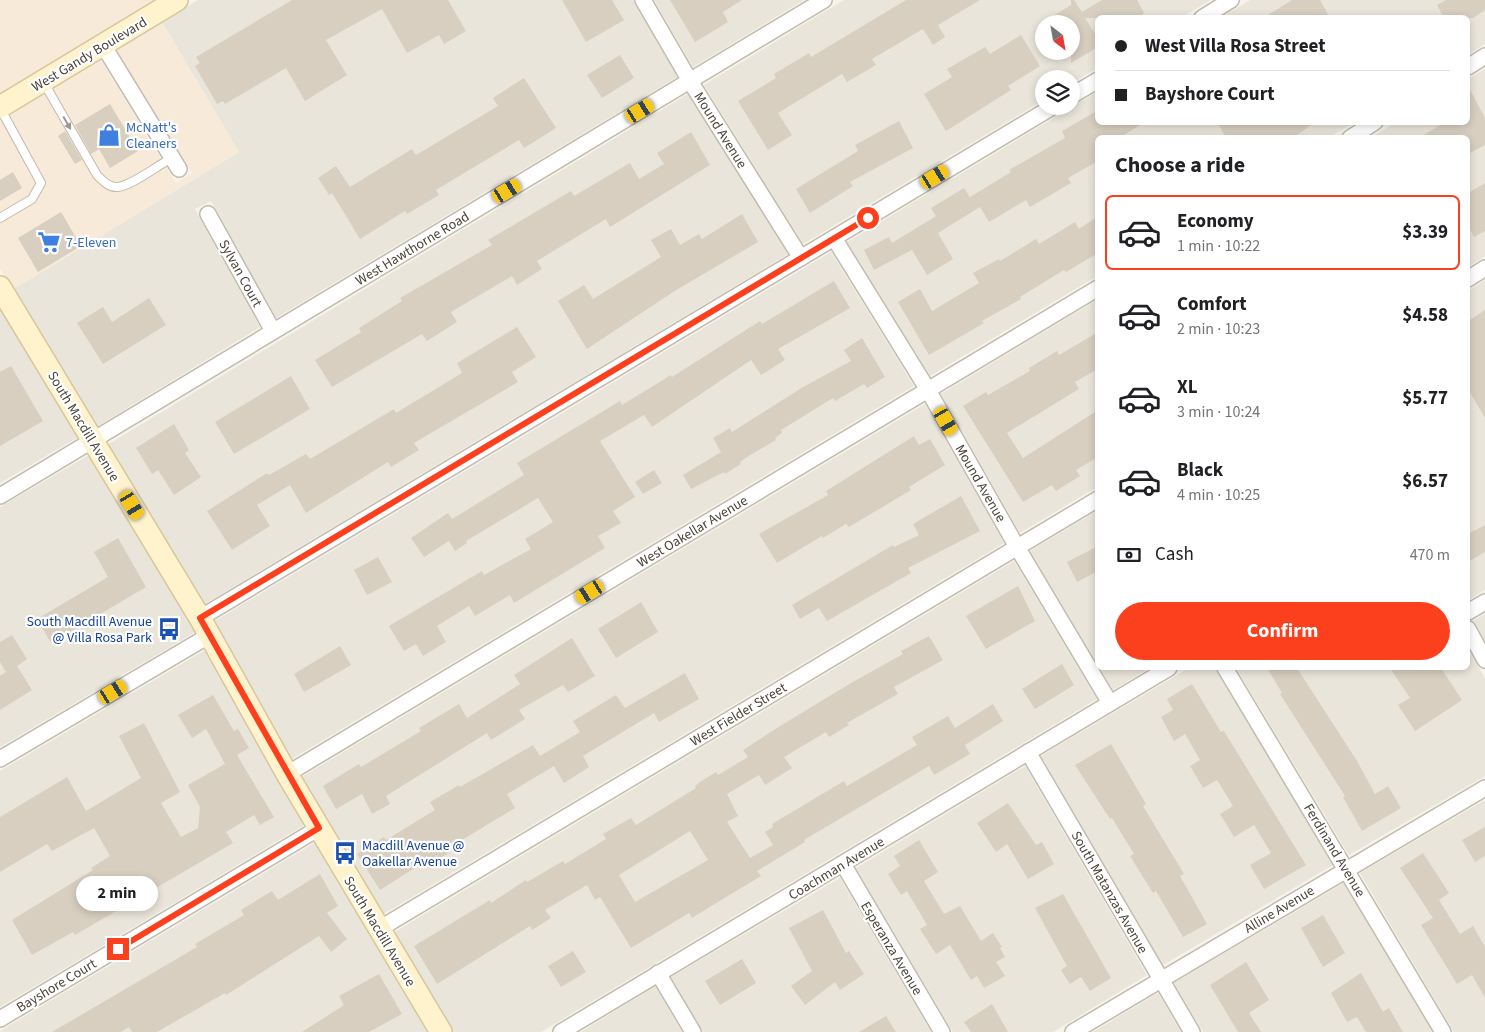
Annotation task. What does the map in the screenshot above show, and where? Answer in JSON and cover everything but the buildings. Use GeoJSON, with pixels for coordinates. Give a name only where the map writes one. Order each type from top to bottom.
{"type":"FeatureCollection","features":[{"type":"Feature","properties":{"kind":"street","name":"West Gandy Boulevard"},"geometry":{"type":"LineString","coordinates":[[0,108],[177,0]]}},
{"type":"Feature","properties":{"kind":"street","name":"Mound Avenue"},"geometry":{"type":"LineString","coordinates":[[643,0],[690,81],[801,258]]}},
{"type":"Feature","properties":{"kind":"street","name":"West Hawthorne Road"},"geometry":{"type":"LineString","coordinates":[[0,496],[824,0]]}},
{"type":"Feature","properties":{"kind":"street"},"geometry":{"type":"LineString","coordinates":[[1207,15],[1231,0]]}},
{"type":"Feature","properties":{"kind":"street"},"geometry":{"type":"LineString","coordinates":[[103,45],[175,163]]}},
{"type":"Feature","properties":{"kind":"street"},"geometry":{"type":"LineString","coordinates":[[1470,66],[1485,56]]}},
{"type":"Feature","properties":{"kind":"street"},"geometry":{"type":"LineString","coordinates":[[1080,91],[1095,82]]}},
{"type":"Feature","properties":{"kind":"street"},"geometry":{"type":"LineString","coordinates":[[0,759],[205,627],[801,258],[1039,115]]}},
{"type":"Feature","properties":{"kind":"street"},"geometry":{"type":"LineString","coordinates":[[1355,135],[1370,125]]}},
{"type":"Feature","properties":{"kind":"street","name":"Sylvan Court"},"geometry":{"type":"LineString","coordinates":[[208,214],[273,331]]}},
{"type":"Feature","properties":{"kind":"street","name":"Mound Avenue"},"geometry":{"type":"LineString","coordinates":[[834,238],[928,390],[1017,547],[1110,703]]}},
{"type":"Feature","properties":{"kind":"street"},"geometry":{"type":"LineString","coordinates":[[1470,278],[1485,268]]}},
{"type":"Feature","properties":{"kind":"street","name":"South Macdill Avenue"},"geometry":{"type":"LineString","coordinates":[[1,289],[205,627],[287,774],[441,1032]]}},
{"type":"Feature","properties":{"kind":"street","name":"West Oakellar Avenue"},"geometry":{"type":"LineString","coordinates":[[287,774],[1095,290]]}},
{"type":"Feature","properties":{"kind":"street","name":"West Fielder Street"},"geometry":{"type":"LineString","coordinates":[[380,929],[1095,501]]}},
{"type":"Feature","properties":{"kind":"street"},"geometry":{"type":"LineString","coordinates":[[1470,611],[1485,602]]}},
{"type":"Feature","properties":{"kind":"street"},"geometry":{"type":"LineString","coordinates":[[1470,632],[1485,660]]}},
{"type":"Feature","properties":{"kind":"street","name":"Coachman Avenue"},"geometry":{"type":"LineString","coordinates":[[561,1032],[1166,670]]}},
{"type":"Feature","properties":{"kind":"street","name":"Ferdinand Avenue"},"geometry":{"type":"LineString","coordinates":[[1227,670],[1443,1032]]}},
{"type":"Feature","properties":{"kind":"street","name":"South Matanzas Avenue"},"geometry":{"type":"LineString","coordinates":[[1028,752],[1192,1032]]}},
{"type":"Feature","properties":{"kind":"street","name":"Alline Avenue"},"geometry":{"type":"LineString","coordinates":[[1073,1032],[1485,788]]}},
{"type":"Feature","properties":{"kind":"street","name":"Bayshore Court"},"geometry":{"type":"LineString","coordinates":[[0,1019],[319,828]]}},
{"type":"Feature","properties":{"kind":"street","name":"Esperanza Avenue"},"geometry":{"type":"LineString","coordinates":[[842,864],[942,1032]]}},
{"type":"Feature","properties":{"kind":"street"},"geometry":{"type":"LineString","coordinates":[[658,973],[693,1032]]}},
{"type":"Feature","properties":{"kind":"lane"},"geometry":{"type":"LineString","coordinates":[[43,81],[97,175],[107,185],[117,188],[175,163]]}},
{"type":"Feature","properties":{"kind":"lane"},"geometry":{"type":"LineString","coordinates":[[0,108],[41,183],[32,199],[0,218]]}},
{"type":"Feature","properties":{"kind":"shaded area"},"geometry":{"type":"Polygon","coordinates":[[[0,0],[157,0],[0,95],[0,0]]]}},
{"type":"Feature","properties":{"kind":"shaded area"},"geometry":{"type":"Polygon","coordinates":[[[198,0],[633,0],[677,77],[276,318],[211,201],[195,209],[260,327],[96,427],[12,290],[239,152],[162,22],[198,0]]]}},
{"type":"Feature","properties":{"kind":"shaded area"},"geometry":{"type":"Polygon","coordinates":[[[654,0],[804,0],[693,67],[654,0]]]}},
{"type":"Feature","properties":{"kind":"shaded area"},"geometry":{"type":"Polygon","coordinates":[[[844,0],[1211,0],[1185,15],[1095,15],[1095,69],[1080,78],[1080,70],[1035,70],[1035,105],[803,244],[704,85],[844,0]]]}},
{"type":"Feature","properties":{"kind":"shaded area"},"geometry":{"type":"Polygon","coordinates":[[[1250,0],[1485,0],[1485,44],[1470,54],[1470,15],[1226,15],[1250,0]]]}},
{"type":"Feature","properties":{"kind":"shaded area"},"geometry":{"type":"Polygon","coordinates":[[[162,22],[239,152],[12,290],[0,268],[0,119],[100,59],[176,183],[192,173],[116,49],[162,22]]]}},
{"type":"Feature","properties":{"kind":"shaded area"},"geometry":{"type":"Polygon","coordinates":[[[1485,69],[1485,256],[1470,266],[1470,135],[1375,135],[1392,125],[1470,125],[1470,78],[1485,69]]]}},
{"type":"Feature","properties":{"kind":"shaded area"},"geometry":{"type":"Polygon","coordinates":[[[1095,93],[1095,125],[1350,125],[1333,135],[1095,135],[1095,277],[930,376],[847,242],[1059,115],[1080,115],[1080,102],[1095,93]]]}},
{"type":"Feature","properties":{"kind":"shaded area"},"geometry":{"type":"Polygon","coordinates":[[[688,94],[788,254],[203,605],[107,445],[688,94]]]}},
{"type":"Feature","properties":{"kind":"shaded area"},"geometry":{"type":"Polygon","coordinates":[[[831,252],[914,386],[290,760],[213,622],[831,252]]]}},
{"type":"Feature","properties":{"kind":"shaded area"},"geometry":{"type":"Polygon","coordinates":[[[1485,280],[1485,590],[1470,599],[1470,290],[1485,280]]]}},
{"type":"Feature","properties":{"kind":"shaded area"},"geometry":{"type":"Polygon","coordinates":[[[1095,301],[1095,488],[1020,533],[941,394],[1095,301]]]}},
{"type":"Feature","properties":{"kind":"shaded area"},"geometry":{"type":"Polygon","coordinates":[[[0,305],[80,436],[0,483],[0,305]]]}},
{"type":"Feature","properties":{"kind":"shaded area"},"geometry":{"type":"Polygon","coordinates":[[[925,404],[1004,543],[382,915],[300,778],[925,404]]]}},
{"type":"Feature","properties":{"kind":"shaded area"},"geometry":{"type":"Polygon","coordinates":[[[91,454],[197,631],[0,747],[0,507],[91,454]]]}},
{"type":"Feature","properties":{"kind":"shaded area"},"geometry":{"type":"Polygon","coordinates":[[[1095,512],[1095,661],[1030,551],[1095,512]]]}},
{"type":"Feature","properties":{"kind":"shaded area"},"geometry":{"type":"Polygon","coordinates":[[[1014,561],[1097,699],[541,1032],[452,1032],[393,933],[1014,561]]]}},
{"type":"Feature","properties":{"kind":"shaded area"},"geometry":{"type":"Polygon","coordinates":[[[1485,614],[1485,641],[1474,621],[1485,614]]]}},
{"type":"Feature","properties":{"kind":"shaded area"},"geometry":{"type":"Polygon","coordinates":[[[207,649],[306,824],[0,1007],[0,771],[207,649]]]}},
{"type":"Feature","properties":{"kind":"shaded area"},"geometry":{"type":"Polygon","coordinates":[[[1470,651],[1485,679],[1485,776],[1349,855],[1237,670],[1470,670],[1470,651]]]}},
{"type":"Feature","properties":{"kind":"shaded area"},"geometry":{"type":"Polygon","coordinates":[[[1101,670],[1146,670],[1113,690],[1101,670]]]}},
{"type":"Feature","properties":{"kind":"shaded area"},"geometry":{"type":"Polygon","coordinates":[[[1186,670],[1216,670],[1333,865],[1163,965],[1041,756],[1186,670]]]}},
{"type":"Feature","properties":{"kind":"shaded area"},"geometry":{"type":"Polygon","coordinates":[[[1025,766],[1147,975],[1053,1032],[953,1032],[856,868],[1025,766]]]}},
{"type":"Feature","properties":{"kind":"shaded area"},"geometry":{"type":"Polygon","coordinates":[[[1485,800],[1485,1032],[1454,1032],[1360,873],[1485,800]]]}},
{"type":"Feature","properties":{"kind":"shaded area"},"geometry":{"type":"Polygon","coordinates":[[[316,842],[430,1032],[0,1032],[0,1031],[316,842]]]}},
{"type":"Feature","properties":{"kind":"shaded area"},"geometry":{"type":"Polygon","coordinates":[[[840,878],[931,1032],[703,1032],[671,977],[840,878]]]}},
{"type":"Feature","properties":{"kind":"shaded area"},"geometry":{"type":"Polygon","coordinates":[[[1344,883],[1433,1032],[1203,1032],[1174,983],[1344,883]]]}},
{"type":"Feature","properties":{"kind":"shaded area"},"geometry":{"type":"Polygon","coordinates":[[[655,986],[682,1032],[581,1032],[655,986]]]}},
{"type":"Feature","properties":{"kind":"shaded area"},"geometry":{"type":"Polygon","coordinates":[[[1158,993],[1181,1032],[1093,1032],[1158,993]]]}},
{"type":"Feature","properties":{"kind":"place","name":"McNatt's Cleaners"},"geometry":{"type":"Point","coordinates":[109,135]}},
{"type":"Feature","properties":{"kind":"place","name":"7-Eleven"},"geometry":{"type":"Point","coordinates":[49,242]}},
{"type":"Feature","properties":{"kind":"place","name":"South Macdill Avenue @ Villa Rosa Park"},"geometry":{"type":"Point","coordinates":[169,629]}},
{"type":"Feature","properties":{"kind":"place","name":"Macdill Avenue @ Oakellar Avenue"},"geometry":{"type":"Point","coordinates":[345,853]}},
{"type":"Feature","properties":{"kind":"route"},"geometry":{"type":"LineString","coordinates":[[118,949],[319,828],[200,618],[868,218]]}}]}
